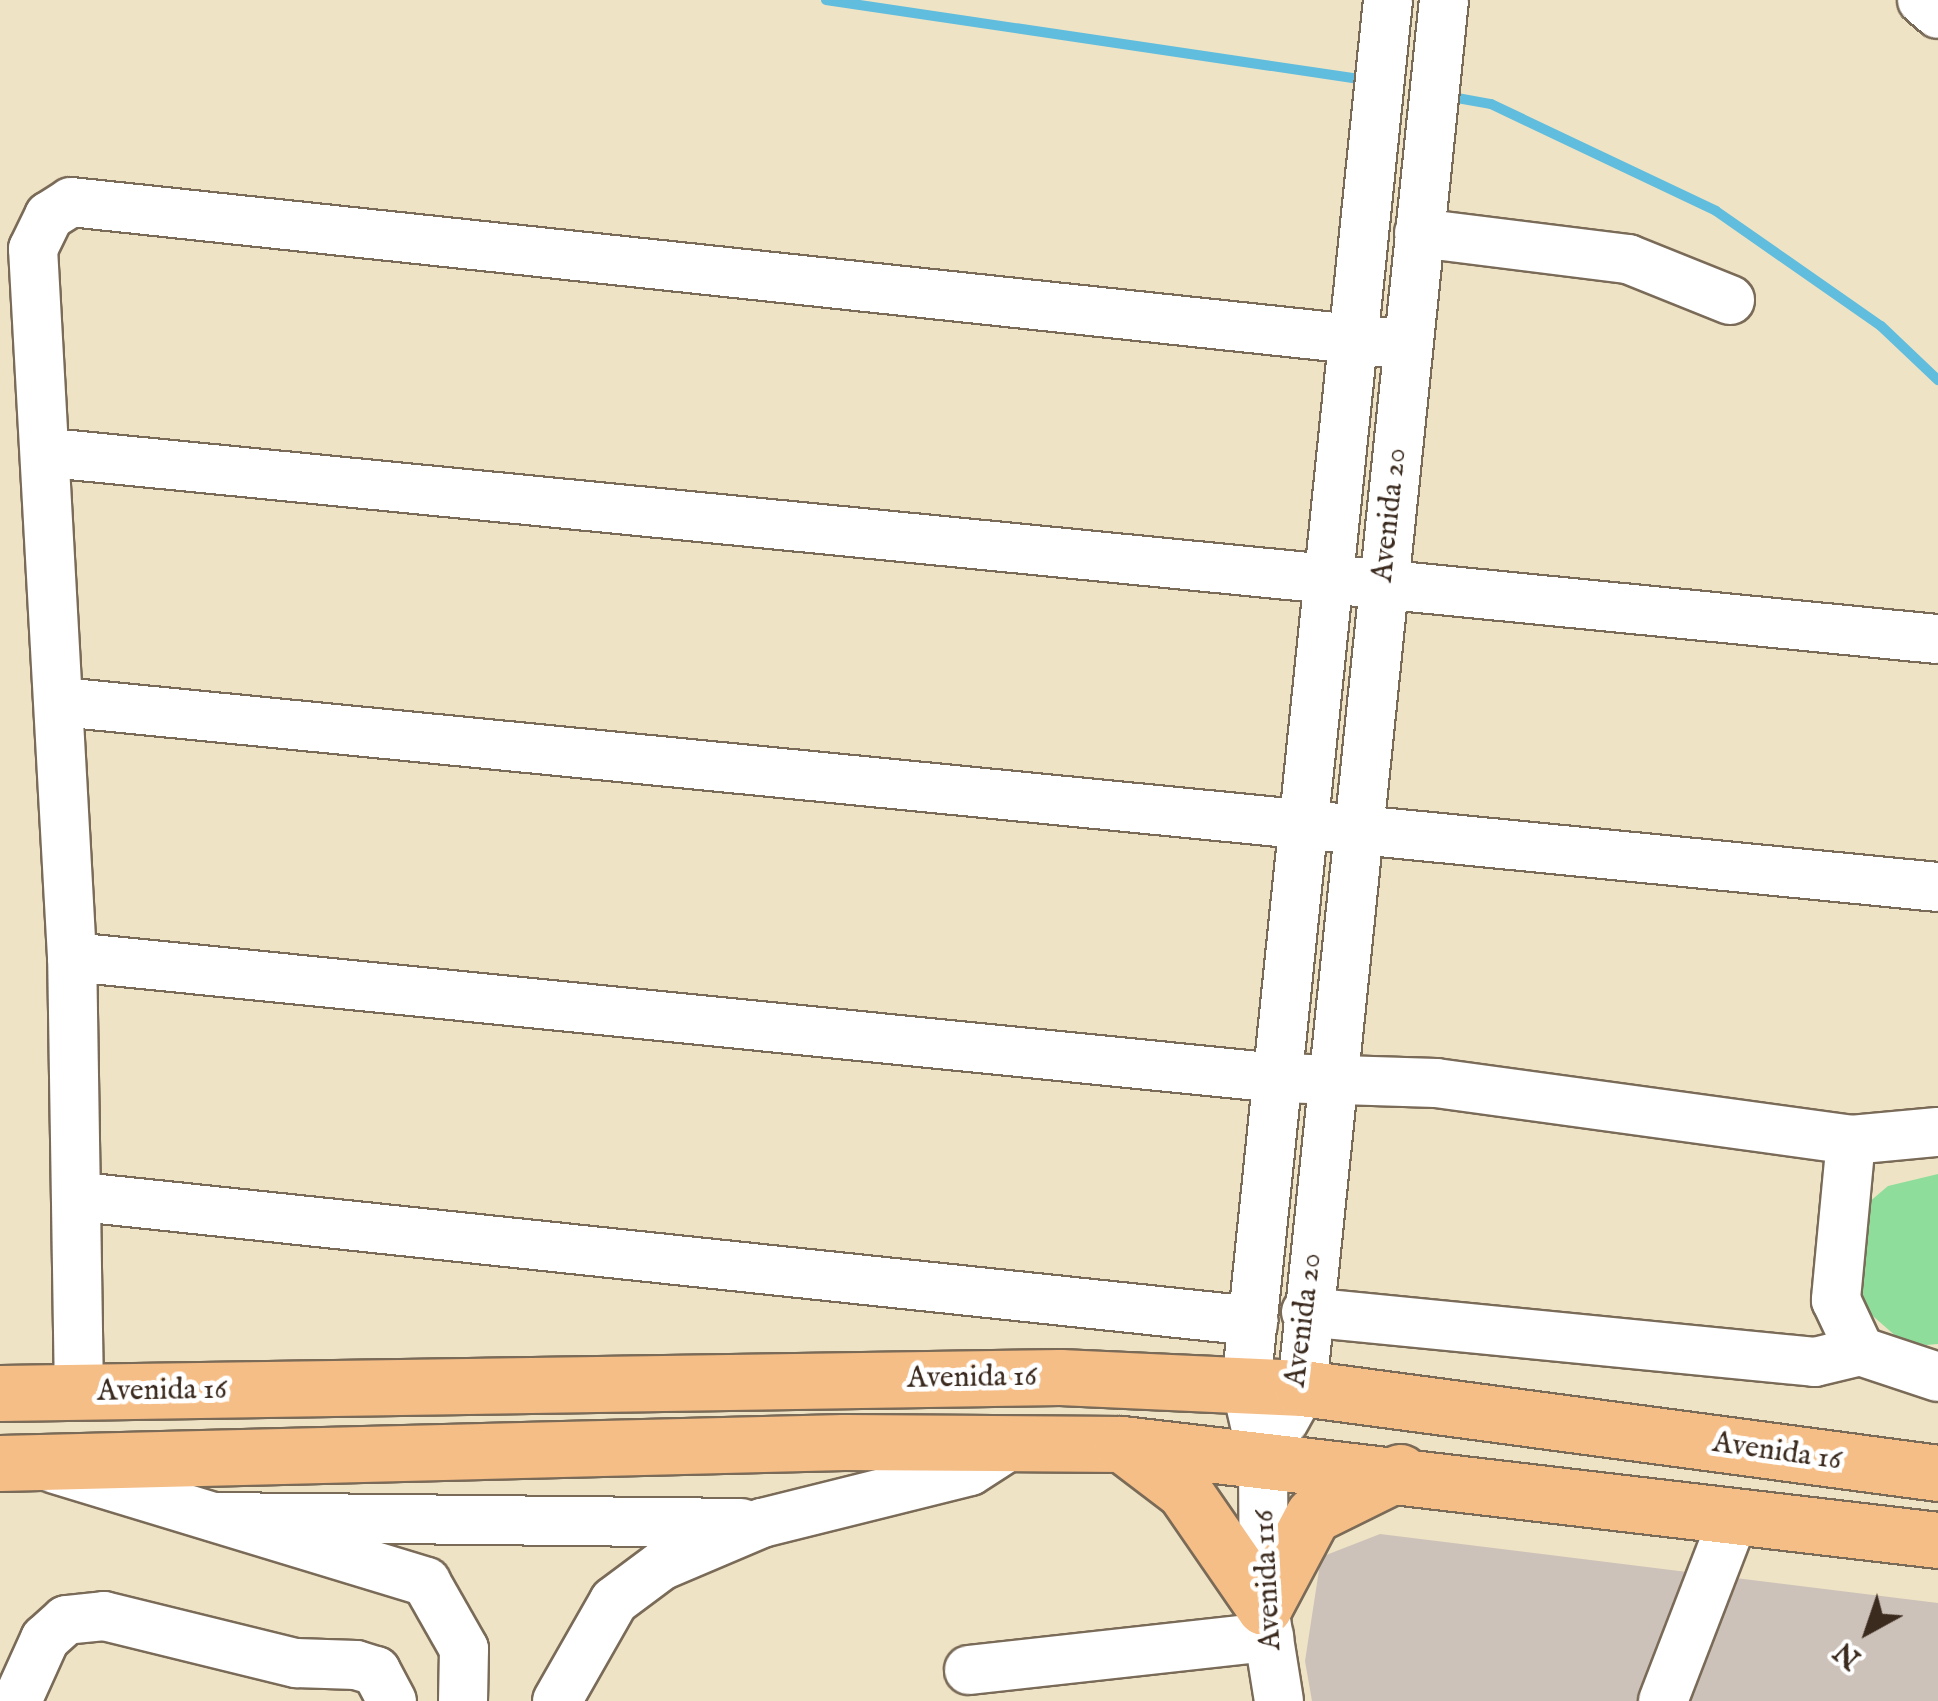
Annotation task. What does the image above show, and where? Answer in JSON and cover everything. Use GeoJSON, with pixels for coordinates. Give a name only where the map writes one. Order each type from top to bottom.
{"type":"FeatureCollection","features":[{"type":"Feature","properties":{"kind":"highway","name":"Avenida 16"},"geometry":{"type":"LineString","coordinates":[[0,1394],[1060,1377],[1302,1388],[1938,1473]]}},
{"type":"Feature","properties":{"kind":"highway","name":"Avenida 16"},"geometry":{"type":"LineString","coordinates":[[16,1462],[1015,1442],[1122,1444],[1402,1471],[1938,1540]]}},
{"type":"Feature","properties":{"kind":"highway"},"geometry":{"type":"LineString","coordinates":[[1122,1444],[1184,1491],[1266,1622]]}},
{"type":"Feature","properties":{"kind":"highway"},"geometry":{"type":"LineString","coordinates":[[1266,1622],[1313,1516],[1402,1471]]}},
{"type":"Feature","properties":{"kind":"street"},"geometry":{"type":"LineString","coordinates":[[1922,0],[1938,14]]}},
{"type":"Feature","properties":{"kind":"street","name":"Avenida 20"},"geometry":{"type":"LineString","coordinates":[[1263,1459],[1246,1386],[1386,15]]}},
{"type":"Feature","properties":{"kind":"street","name":"Avenida 20"},"geometry":{"type":"LineString","coordinates":[[1263,1459],[1302,1388],[1330,1074],[1442,22]]}},
{"type":"Feature","properties":{"kind":"street"},"geometry":{"type":"LineString","coordinates":[[79,1394],[80,1197],[72,957],[50,453],[32,249],[49,216],[70,202],[1408,344]]}},
{"type":"Feature","properties":{"kind":"street"},"geometry":{"type":"LineString","coordinates":[[1419,233],[1628,259],[1730,300]]}},
{"type":"Feature","properties":{"kind":"street"},"geometry":{"type":"LineString","coordinates":[[50,453],[1938,638]]}},
{"type":"Feature","properties":{"kind":"street"},"geometry":{"type":"LineString","coordinates":[[61,702],[1938,887]]}},
{"type":"Feature","properties":{"kind":"street"},"geometry":{"type":"LineString","coordinates":[[72,957],[1278,1078],[1330,1074],[1851,1140],[1938,1132]]}},
{"type":"Feature","properties":{"kind":"street"},"geometry":{"type":"LineString","coordinates":[[1851,1140],[1836,1300],[1860,1351]]}},
{"type":"Feature","properties":{"kind":"street"},"geometry":{"type":"LineString","coordinates":[[80,1197],[1252,1321]]}},
{"type":"Feature","properties":{"kind":"street"},"geometry":{"type":"LineString","coordinates":[[1306,1312],[1815,1362],[1860,1351],[1938,1377]]}},
{"type":"Feature","properties":{"kind":"street"},"geometry":{"type":"LineString","coordinates":[[557,1701],[614,1602],[661,1566],[762,1523],[970,1471],[1015,1442]]}},
{"type":"Feature","properties":{"kind":"street","name":"Avenida 116"},"geometry":{"type":"LineString","coordinates":[[1263,1459],[1266,1622],[1280,1701]]}},
{"type":"Feature","properties":{"kind":"street"},"geometry":{"type":"LineString","coordinates":[[16,1462],[215,1517],[426,1582],[464,1649],[463,1701]]}},
{"type":"Feature","properties":{"kind":"street"},"geometry":{"type":"LineString","coordinates":[[1663,1701],[1734,1514]]}},
{"type":"Feature","properties":{"kind":"street"},"geometry":{"type":"LineString","coordinates":[[215,1517],[762,1523]]}},
{"type":"Feature","properties":{"kind":"street"},"geometry":{"type":"LineString","coordinates":[[17,1701],[44,1639],[66,1620],[104,1616],[296,1663],[356,1664],[376,1671],[392,1701]]}},
{"type":"Feature","properties":{"kind":"street"},"geometry":{"type":"LineString","coordinates":[[970,1670],[1266,1622]]}},
{"type":"Feature","properties":{"kind":"shaded area"},"geometry":{"type":"Polygon","coordinates":[[[1380,1534],[1938,1603],[1938,1701],[1312,1701],[1305,1661],[1321,1557],[1380,1534]]]}},
{"type":"Feature","properties":{"kind":"green space"},"geometry":{"type":"Polygon","coordinates":[[[1938,1174],[1938,1344],[1926,1345],[1898,1338],[1858,1303],[1868,1203],[1888,1186],[1938,1174]]]}},
{"type":"Feature","properties":{"kind":"waterway"},"geometry":{"type":"LineString","coordinates":[[826,0],[1366,80]]}},
{"type":"Feature","properties":{"kind":"waterway"},"geometry":{"type":"LineString","coordinates":[[1446,96],[1491,104],[1716,211],[1881,326],[1938,380]]}}]}
